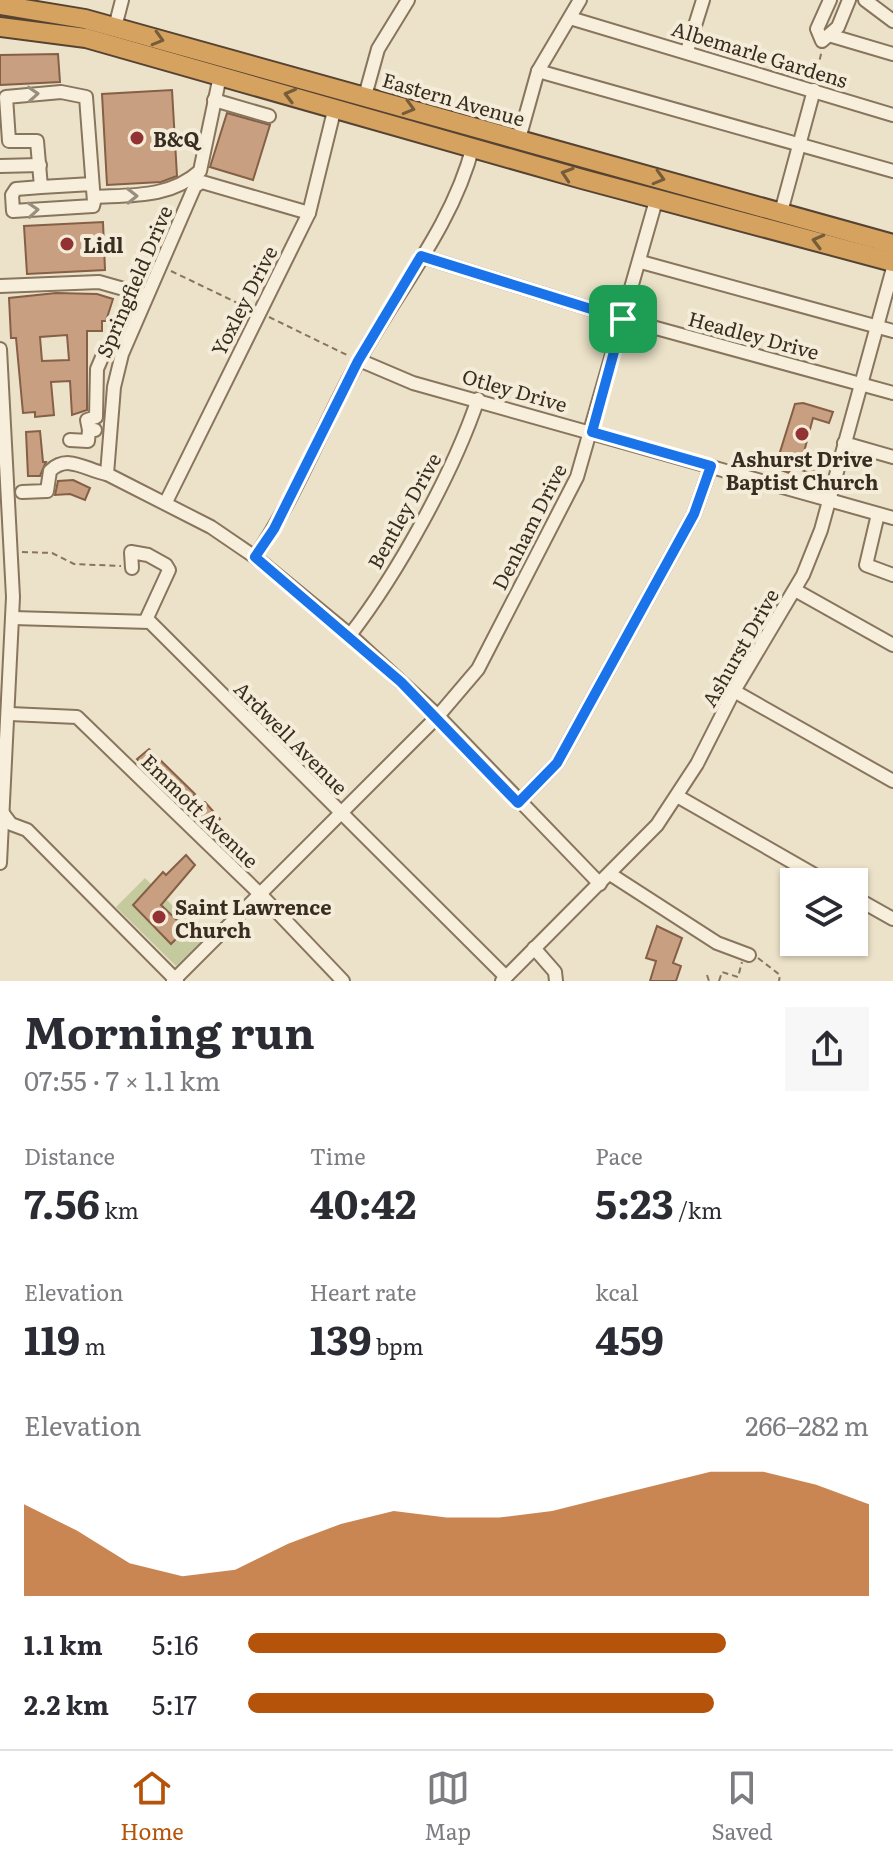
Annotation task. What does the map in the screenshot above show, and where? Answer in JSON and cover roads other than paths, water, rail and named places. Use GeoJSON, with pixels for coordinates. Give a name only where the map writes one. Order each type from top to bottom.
{"type":"FeatureCollection","features":[{"type":"Feature","properties":{"kind":"highway","name":"Eastern Avenue"},"geometry":{"type":"LineString","coordinates":[[0,5],[57,13],[115,27],[893,244]]}},
{"type":"Feature","properties":{"kind":"highway"},"geometry":{"type":"LineString","coordinates":[[0,17],[59,24],[86,38]]}},
{"type":"Feature","properties":{"kind":"highway","name":"Eastern Avenue"},"geometry":{"type":"LineString","coordinates":[[5,31],[86,38],[893,262]]}},
{"type":"Feature","properties":{"kind":"street"},"geometry":{"type":"LineString","coordinates":[[115,27],[122,0]]}},
{"type":"Feature","properties":{"kind":"street"},"geometry":{"type":"LineString","coordinates":[[365,96],[380,45],[408,0]]}},
{"type":"Feature","properties":{"kind":"street"},"geometry":{"type":"LineString","coordinates":[[519,139],[538,71],[580,0]]}},
{"type":"Feature","properties":{"kind":"street"},"geometry":{"type":"LineString","coordinates":[[687,51],[703,0]]}},
{"type":"Feature","properties":{"kind":"street"},"geometry":{"type":"LineString","coordinates":[[830,0],[817,29],[827,38],[893,54]]}},
{"type":"Feature","properties":{"kind":"street"},"geometry":{"type":"LineString","coordinates":[[827,38],[849,0]]}},
{"type":"Feature","properties":{"kind":"street"},"geometry":{"type":"LineString","coordinates":[[865,0],[893,21]]}},
{"type":"Feature","properties":{"kind":"street","name":"Albemarle Gardens"},"geometry":{"type":"LineString","coordinates":[[570,18],[893,115]]}},
{"type":"Feature","properties":{"kind":"street"},"geometry":{"type":"LineString","coordinates":[[538,71],[893,171]]}},
{"type":"Feature","properties":{"kind":"street","name":"Springfield Drive"},"geometry":{"type":"LineString","coordinates":[[107,474],[117,370],[145,295],[201,176],[220,76]]}},
{"type":"Feature","properties":{"kind":"street"},"geometry":{"type":"LineString","coordinates":[[781,212],[813,90]]}},
{"type":"Feature","properties":{"kind":"street"},"geometry":{"type":"LineString","coordinates":[[41,187],[37,141],[9,141],[6,97],[78,94],[86,97],[93,190],[93,206],[13,211],[12,195],[16,189],[41,187],[93,190],[160,194],[201,176],[309,213]]}},
{"type":"Feature","properties":{"kind":"street"},"geometry":{"type":"LineString","coordinates":[[214,100],[269,116]]}},
{"type":"Feature","properties":{"kind":"street","name":"Yoxley Drive"},"geometry":{"type":"LineString","coordinates":[[166,502],[309,213],[335,107]]}},
{"type":"Feature","properties":{"kind":"street"},"geometry":{"type":"LineString","coordinates":[[255,557],[274,529],[359,360],[458,194],[473,146]]}},
{"type":"Feature","properties":{"kind":"street"},"geometry":{"type":"LineString","coordinates":[[0,166],[40,165]]}},
{"type":"Feature","properties":{"kind":"street","name":"Denham Drive"},"geometry":{"type":"LineString","coordinates":[[175,980],[438,716],[478,669],[577,477],[641,262],[657,197]]}},
{"type":"Feature","properties":{"kind":"street","name":"Headley Drive"},"geometry":{"type":"LineString","coordinates":[[421,256],[623,319],[893,393]]}},
{"type":"Feature","properties":{"kind":"street"},"geometry":{"type":"LineString","coordinates":[[641,262],[893,331]]}},
{"type":"Feature","properties":{"kind":"street","name":"Ashurst Drive"},"geometry":{"type":"LineString","coordinates":[[504,979],[657,825],[677,796],[734,691],[795,590],[821,530],[893,268]]}},
{"type":"Feature","properties":{"kind":"street"},"geometry":{"type":"LineString","coordinates":[[0,286],[99,282],[145,295]]}},
{"type":"Feature","properties":{"kind":"street"},"geometry":{"type":"LineString","coordinates":[[70,440],[88,441],[87,420],[96,417],[97,369],[106,348]]}},
{"type":"Feature","properties":{"kind":"street"},"geometry":{"type":"LineString","coordinates":[[0,349],[12,552],[6,597],[13,618],[0,863]]}},
{"type":"Feature","properties":{"kind":"street","name":"Otley Drive"},"geometry":{"type":"LineString","coordinates":[[359,360],[413,383],[893,518]]}},
{"type":"Feature","properties":{"kind":"street","name":"Bentley Drive"},"geometry":{"type":"LineString","coordinates":[[350,635],[372,607],[462,445],[478,399]]}},
{"type":"Feature","properties":{"kind":"street"},"geometry":{"type":"LineString","coordinates":[[89,430],[110,430]]}},
{"type":"Feature","properties":{"kind":"street"},"geometry":{"type":"LineString","coordinates":[[844,443],[893,457]]}},
{"type":"Feature","properties":{"kind":"street"},"geometry":{"type":"LineString","coordinates":[[22,492],[47,491],[50,471],[63,463],[86,465],[166,502],[255,557],[350,635],[438,716],[518,803],[605,879],[717,943],[747,954]]}},
{"type":"Feature","properties":{"kind":"street"},"geometry":{"type":"LineString","coordinates":[[518,803],[557,763],[694,514],[711,466]]}},
{"type":"Feature","properties":{"kind":"street"},"geometry":{"type":"LineString","coordinates":[[878,514],[866,565],[893,575]]}},
{"type":"Feature","properties":{"kind":"street"},"geometry":{"type":"LineString","coordinates":[[13,618],[146,620],[169,570],[148,555],[131,552],[132,565]]}},
{"type":"Feature","properties":{"kind":"street"},"geometry":{"type":"LineString","coordinates":[[795,590],[893,645]]}},
{"type":"Feature","properties":{"kind":"street","name":"Ardwell Avenue"},"geometry":{"type":"LineString","coordinates":[[146,620],[504,979]]}},
{"type":"Feature","properties":{"kind":"street"},"geometry":{"type":"LineString","coordinates":[[734,691],[893,781]]}},
{"type":"Feature","properties":{"kind":"street","name":"Emmott Avenue"},"geometry":{"type":"LineString","coordinates":[[10,714],[77,717],[262,896],[343,981]]}},
{"type":"Feature","properties":{"kind":"street"},"geometry":{"type":"LineString","coordinates":[[677,796],[803,868]]}},
{"type":"Feature","properties":{"kind":"street"},"geometry":{"type":"LineString","coordinates":[[2,813],[11,824],[27,830],[175,980]]}},
{"type":"Feature","properties":{"kind":"street"},"geometry":{"type":"LineString","coordinates":[[868,905],[893,919]]}},
{"type":"Feature","properties":{"kind":"street"},"geometry":{"type":"LineString","coordinates":[[534,948],[555,972],[556,981]]}},
{"type":"Feature","properties":{"kind":"place","name":"B&Q"},"geometry":{"type":"Point","coordinates":[137,138]}},
{"type":"Feature","properties":{"kind":"place","name":"Lidl"},"geometry":{"type":"Point","coordinates":[67,244]}},
{"type":"Feature","properties":{"kind":"place","name":"Ashurst Drive Baptist Church"},"geometry":{"type":"Point","coordinates":[802,434]}},
{"type":"Feature","properties":{"kind":"place","name":"Saint Lawrence Church"},"geometry":{"type":"Point","coordinates":[159,917]}}]}
